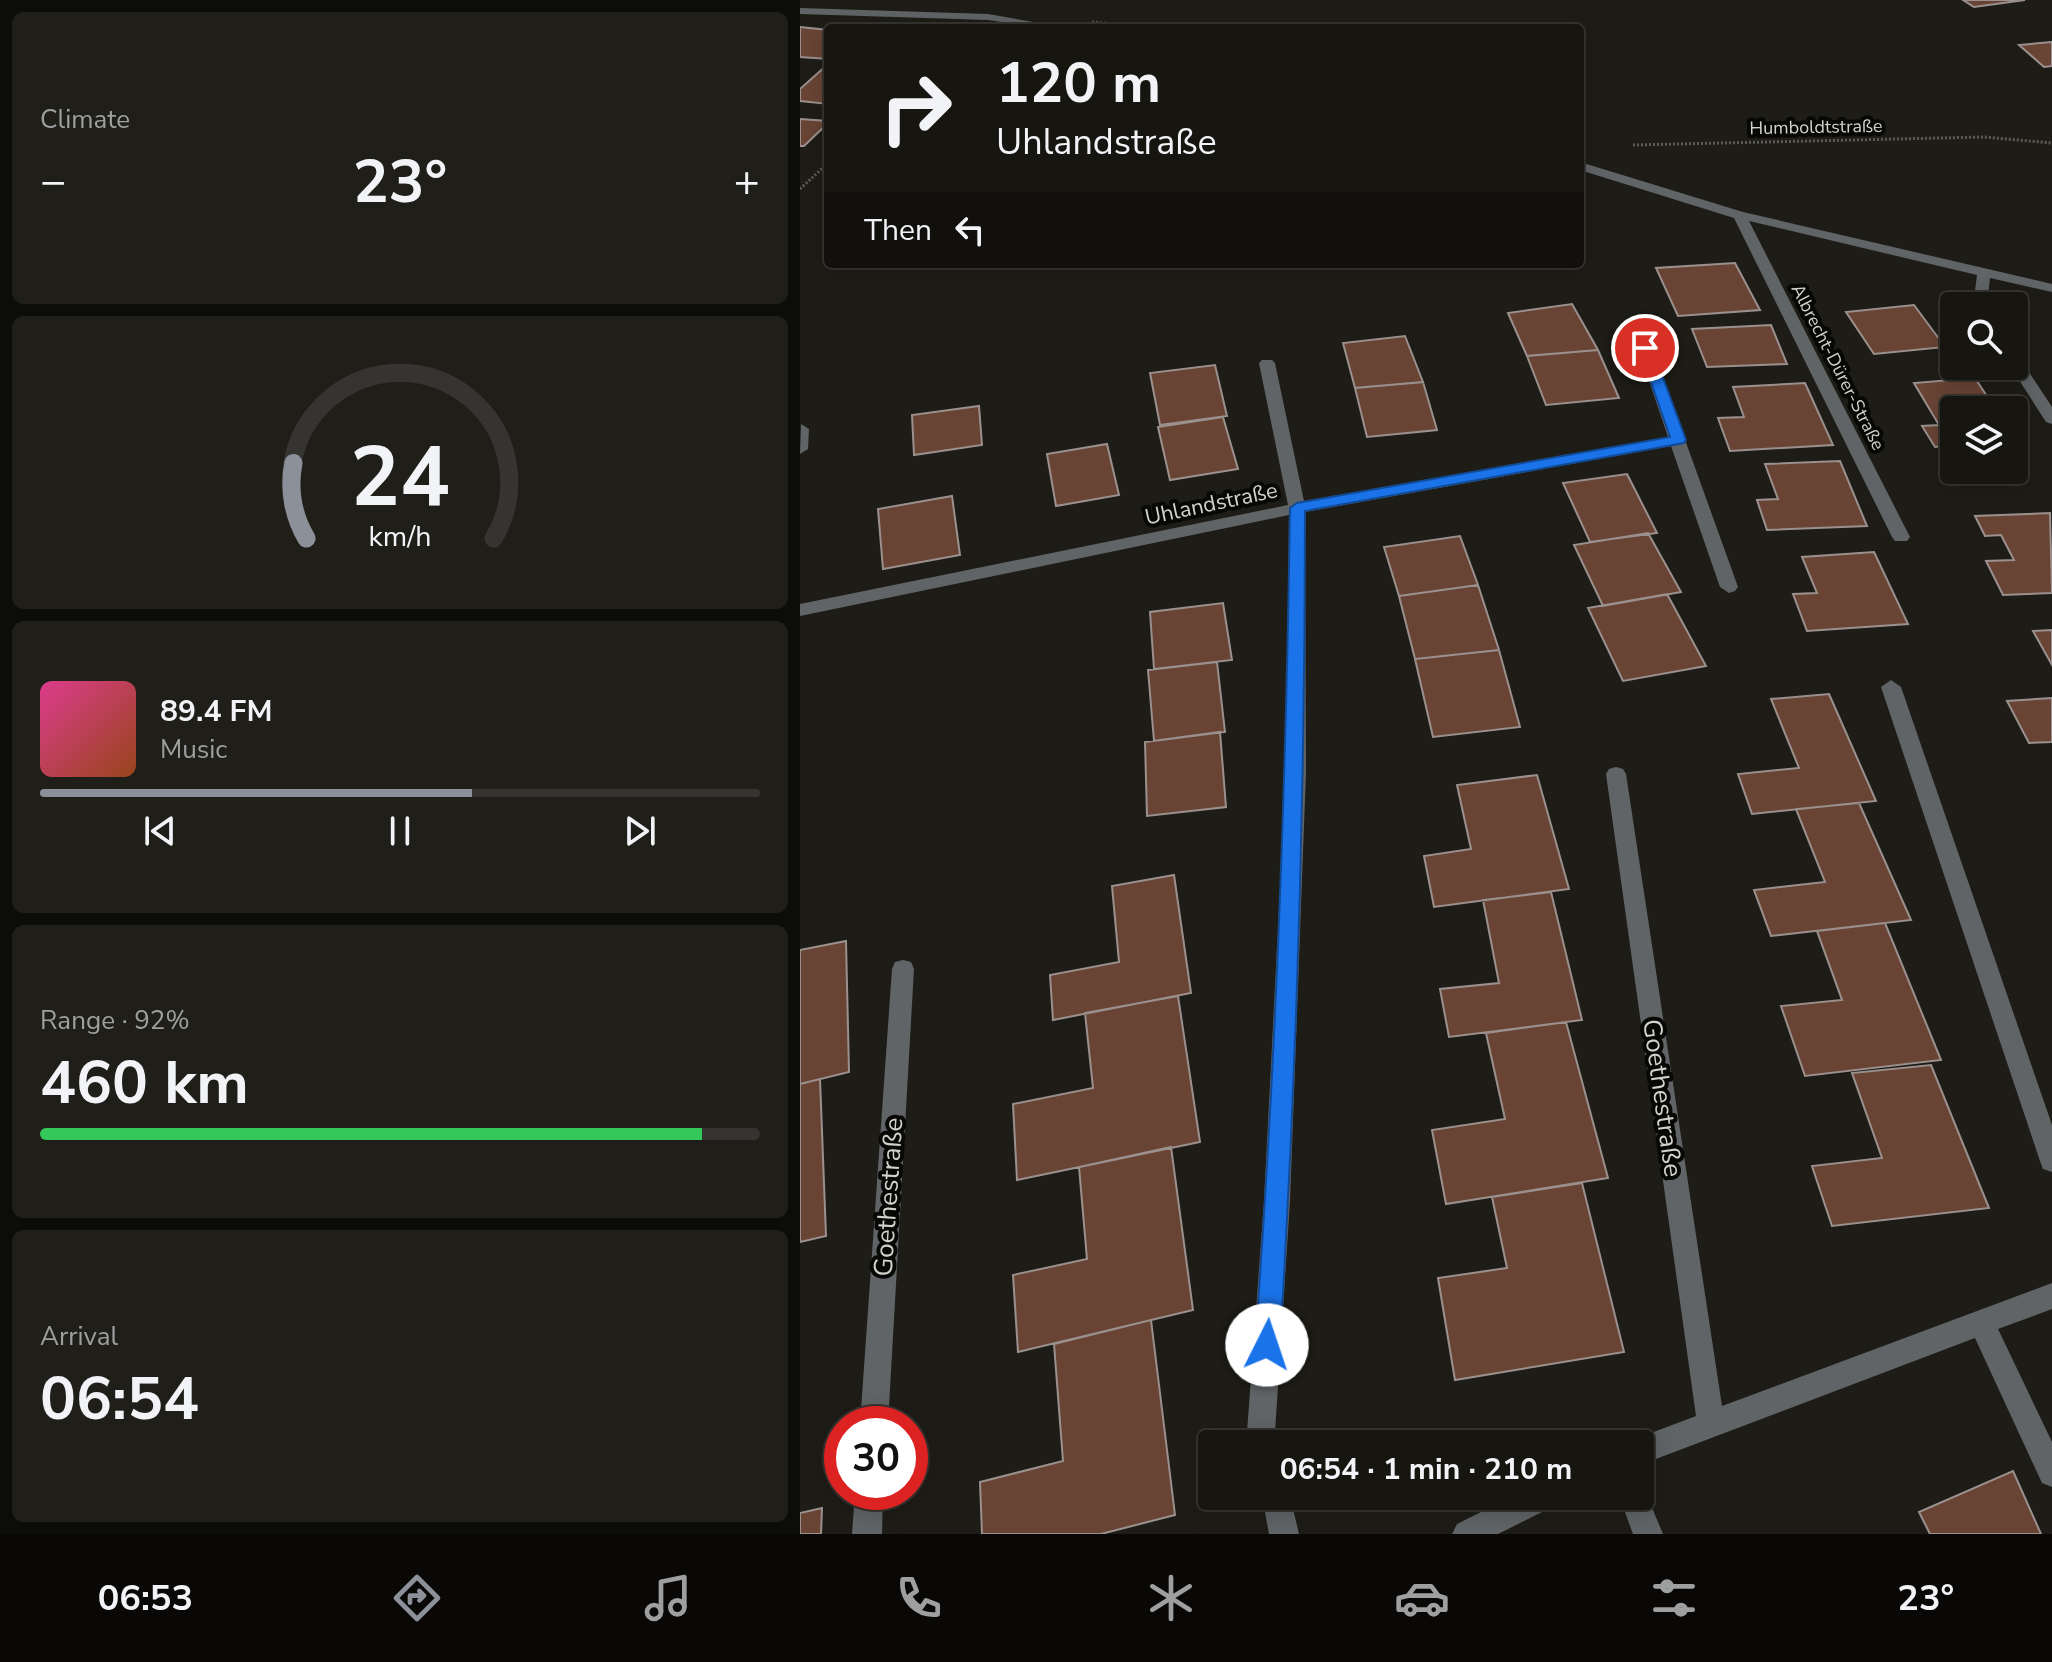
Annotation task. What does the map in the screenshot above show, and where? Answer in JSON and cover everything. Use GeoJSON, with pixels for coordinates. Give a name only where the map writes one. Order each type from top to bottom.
{"type":"FeatureCollection","features":[{"type":"Feature","properties":{"kind":"street"},"geometry":{"type":"LineString","coordinates":[[800,11],[1001,18],[1038,24]]}},
{"type":"Feature","properties":{"kind":"street"},"geometry":{"type":"LineString","coordinates":[[1584,167],[1739,215],[2052,288]]}},
{"type":"Feature","properties":{"kind":"street","name":"Albrecht-Dürer-Straße"},"geometry":{"type":"LineString","coordinates":[[1739,215],[1901,537]]}},
{"type":"Feature","properties":{"kind":"street"},"geometry":{"type":"LineString","coordinates":[[1982,292],[1984,273]]}},
{"type":"Feature","properties":{"kind":"street"},"geometry":{"type":"LineString","coordinates":[[1645,348],[1729,587]]}},
{"type":"Feature","properties":{"kind":"street"},"geometry":{"type":"LineString","coordinates":[[1261,1430],[1277,1201],[1296,772],[1297,508],[1267,363]]}},
{"type":"Feature","properties":{"kind":"street"},"geometry":{"type":"LineString","coordinates":[[2027,380],[2052,419]]}},
{"type":"Feature","properties":{"kind":"street"},"geometry":{"type":"LineString","coordinates":[[800,449],[801,429]]}},
{"type":"Feature","properties":{"kind":"street","name":"Uhlandstraße"},"geometry":{"type":"LineString","coordinates":[[800,610],[1297,508],[1679,440]]}},
{"type":"Feature","properties":{"kind":"street"},"geometry":{"type":"LineString","coordinates":[[1891,687],[2052,1161]]}},
{"type":"Feature","properties":{"kind":"street","name":"Goethestraße"},"geometry":{"type":"LineString","coordinates":[[1616,774],[1711,1423]]}},
{"type":"Feature","properties":{"kind":"street","name":"Goethestraße"},"geometry":{"type":"LineString","coordinates":[[875,1406],[903,969]]}},
{"type":"Feature","properties":{"kind":"street"},"geometry":{"type":"LineString","coordinates":[[1654,1445],[2052,1296]]}},
{"type":"Feature","properties":{"kind":"street"},"geometry":{"type":"LineString","coordinates":[[1981,1322],[2052,1473]]}},
{"type":"Feature","properties":{"kind":"street"},"geometry":{"type":"LineString","coordinates":[[867,1534],[868,1510]]}},
{"type":"Feature","properties":{"kind":"street"},"geometry":{"type":"LineString","coordinates":[[1279,1510],[1284,1534]]}},
{"type":"Feature","properties":{"kind":"street"},"geometry":{"type":"LineString","coordinates":[[1467,1534],[1516,1510]]}},
{"type":"Feature","properties":{"kind":"street"},"geometry":{"type":"LineString","coordinates":[[1639,1510],[1648,1534]]}},
{"type":"Feature","properties":{"kind":"path","name":"Humboldtstraße"},"geometry":{"type":"LineString","coordinates":[[1625,145],[1984,137],[2052,143]]}},
{"type":"Feature","properties":{"kind":"path"},"geometry":{"type":"LineString","coordinates":[[800,189],[824,167]]}},
{"type":"Feature","properties":{"kind":"building"},"geometry":{"type":"Polygon","coordinates":[[[1963,0],[2025,0],[1974,7],[1963,0]]]}},
{"type":"Feature","properties":{"kind":"building"},"geometry":{"type":"Polygon","coordinates":[[[800,27],[824,30],[824,59],[800,57],[800,27]]]}},
{"type":"Feature","properties":{"kind":"building"},"geometry":{"type":"Polygon","coordinates":[[[2052,42],[2052,66],[2044,67],[2019,45],[2052,42]]]}},
{"type":"Feature","properties":{"kind":"building"},"geometry":{"type":"Polygon","coordinates":[[[824,68],[824,104],[800,101],[800,89],[824,68]]]}},
{"type":"Feature","properties":{"kind":"building"},"geometry":{"type":"Polygon","coordinates":[[[800,119],[824,121],[824,127],[804,146],[800,146],[800,119]]]}},
{"type":"Feature","properties":{"kind":"building"},"geometry":{"type":"Polygon","coordinates":[[[1735,263],[1760,310],[1678,316],[1656,268],[1735,263]]]}},
{"type":"Feature","properties":{"kind":"building"},"geometry":{"type":"Polygon","coordinates":[[[1572,304],[1598,350],[1527,356],[1508,313],[1572,304]]]}},
{"type":"Feature","properties":{"kind":"building"},"geometry":{"type":"Polygon","coordinates":[[[1914,305],[1940,340],[1940,347],[1874,354],[1846,312],[1914,305]]]}},
{"type":"Feature","properties":{"kind":"building"},"geometry":{"type":"Polygon","coordinates":[[[1771,325],[1787,364],[1707,367],[1692,329],[1771,325]]]}},
{"type":"Feature","properties":{"kind":"building"},"geometry":{"type":"Polygon","coordinates":[[[1405,336],[1423,382],[1355,388],[1343,343],[1405,336]]]}},
{"type":"Feature","properties":{"kind":"building"},"geometry":{"type":"Polygon","coordinates":[[[1598,350],[1619,398],[1546,405],[1527,356],[1598,350]]]}},
{"type":"Feature","properties":{"kind":"building"},"geometry":{"type":"Polygon","coordinates":[[[1215,365],[1227,416],[1160,425],[1150,373],[1215,365]]]}},
{"type":"Feature","properties":{"kind":"building"},"geometry":{"type":"Polygon","coordinates":[[[1976,380],[1987,396],[1940,396],[1940,446],[1935,447],[1922,426],[1939,425],[1914,383],[1976,380]]]}},
{"type":"Feature","properties":{"kind":"building"},"geometry":{"type":"Polygon","coordinates":[[[1423,382],[1437,430],[1367,437],[1355,388],[1423,382]]]}},
{"type":"Feature","properties":{"kind":"building"},"geometry":{"type":"Polygon","coordinates":[[[1805,383],[1833,445],[1730,451],[1718,418],[1744,417],[1733,387],[1805,383]]]}},
{"type":"Feature","properties":{"kind":"building"},"geometry":{"type":"Polygon","coordinates":[[[979,406],[982,445],[914,455],[912,415],[979,406]]]}},
{"type":"Feature","properties":{"kind":"building"},"geometry":{"type":"Polygon","coordinates":[[[1223,417],[1238,469],[1170,480],[1158,427],[1223,417]]]}},
{"type":"Feature","properties":{"kind":"building"},"geometry":{"type":"Polygon","coordinates":[[[1107,444],[1119,495],[1056,506],[1047,454],[1107,444]]]}},
{"type":"Feature","properties":{"kind":"building"},"geometry":{"type":"Polygon","coordinates":[[[1840,461],[1867,526],[1767,530],[1757,500],[1778,499],[1765,464],[1840,461]]]}},
{"type":"Feature","properties":{"kind":"building"},"geometry":{"type":"Polygon","coordinates":[[[1627,474],[1657,533],[1590,542],[1563,483],[1627,474]]]}},
{"type":"Feature","properties":{"kind":"building"},"geometry":{"type":"Polygon","coordinates":[[[952,496],[960,555],[883,569],[878,509],[952,496]]]}},
{"type":"Feature","properties":{"kind":"building"},"geometry":{"type":"Polygon","coordinates":[[[2050,513],[2052,593],[2003,595],[1986,561],[2014,560],[2001,535],[1985,536],[1975,516],[2050,513]]]}},
{"type":"Feature","properties":{"kind":"building"},"geometry":{"type":"Polygon","coordinates":[[[1648,533],[1681,592],[1603,606],[1574,545],[1648,533]]]}},
{"type":"Feature","properties":{"kind":"building"},"geometry":{"type":"Polygon","coordinates":[[[1460,536],[1478,585],[1399,596],[1384,547],[1460,536]]]}},
{"type":"Feature","properties":{"kind":"building"},"geometry":{"type":"Polygon","coordinates":[[[1874,552],[1908,624],[1807,631],[1793,594],[1817,593],[1802,557],[1874,552]]]}},
{"type":"Feature","properties":{"kind":"building"},"geometry":{"type":"Polygon","coordinates":[[[1478,585],[1499,650],[1415,659],[1399,596],[1478,585]]]}},
{"type":"Feature","properties":{"kind":"building"},"geometry":{"type":"Polygon","coordinates":[[[1667,594],[1706,666],[1623,681],[1588,608],[1667,594]]]}},
{"type":"Feature","properties":{"kind":"building"},"geometry":{"type":"Polygon","coordinates":[[[1223,603],[1232,660],[1154,669],[1150,612],[1223,603]]]}},
{"type":"Feature","properties":{"kind":"building"},"geometry":{"type":"Polygon","coordinates":[[[2052,630],[2052,665],[2033,631],[2052,630]]]}},
{"type":"Feature","properties":{"kind":"building"},"geometry":{"type":"Polygon","coordinates":[[[1499,650],[1520,727],[1433,737],[1415,659],[1499,650]]]}},
{"type":"Feature","properties":{"kind":"building"},"geometry":{"type":"Polygon","coordinates":[[[1217,662],[1225,732],[1154,741],[1148,670],[1217,662]]]}},
{"type":"Feature","properties":{"kind":"building"},"geometry":{"type":"Polygon","coordinates":[[[1829,694],[1876,801],[1752,814],[1738,774],[1799,768],[1771,699],[1829,694]]]}},
{"type":"Feature","properties":{"kind":"building"},"geometry":{"type":"Polygon","coordinates":[[[2052,698],[2052,742],[2029,743],[2007,701],[2052,698]]]}},
{"type":"Feature","properties":{"kind":"building"},"geometry":{"type":"Polygon","coordinates":[[[1220,732],[1226,807],[1147,816],[1145,742],[1220,732]]]}},
{"type":"Feature","properties":{"kind":"building"},"geometry":{"type":"Polygon","coordinates":[[[1537,775],[1569,889],[1434,907],[1424,856],[1471,849],[1457,785],[1537,775]]]}},
{"type":"Feature","properties":{"kind":"building"},"geometry":{"type":"Polygon","coordinates":[[[1859,803],[1911,920],[1771,936],[1754,890],[1825,882],[1796,809],[1859,803]]]}},
{"type":"Feature","properties":{"kind":"building"},"geometry":{"type":"Polygon","coordinates":[[[1174,875],[1191,993],[1053,1020],[1050,975],[1119,962],[1112,886],[1174,875]]]}},
{"type":"Feature","properties":{"kind":"building"},"geometry":{"type":"Polygon","coordinates":[[[1551,892],[1582,1020],[1449,1037],[1440,989],[1499,983],[1483,900],[1551,892]]]}},
{"type":"Feature","properties":{"kind":"building"},"geometry":{"type":"Polygon","coordinates":[[[1885,923],[1941,1060],[1805,1076],[1781,1006],[1842,1000],[1817,931],[1885,923]]]}},
{"type":"Feature","properties":{"kind":"building"},"geometry":{"type":"Polygon","coordinates":[[[846,941],[849,1072],[800,1084],[800,950],[846,941]]]}},
{"type":"Feature","properties":{"kind":"building"},"geometry":{"type":"Polygon","coordinates":[[[1178,996],[1200,1142],[1017,1180],[1013,1104],[1093,1088],[1085,1013],[1178,996]]]}},
{"type":"Feature","properties":{"kind":"building"},"geometry":{"type":"Polygon","coordinates":[[[1566,1022],[1608,1178],[1446,1204],[1432,1130],[1505,1119],[1486,1033],[1566,1022]]]}},
{"type":"Feature","properties":{"kind":"building"},"geometry":{"type":"Polygon","coordinates":[[[1931,1065],[1989,1208],[1832,1226],[1812,1166],[1882,1158],[1852,1073],[1931,1065]]]}},
{"type":"Feature","properties":{"kind":"building"},"geometry":{"type":"Polygon","coordinates":[[[820,1079],[826,1236],[800,1242],[800,1084],[820,1079]]]}},
{"type":"Feature","properties":{"kind":"building"},"geometry":{"type":"Polygon","coordinates":[[[1171,1147],[1193,1310],[1018,1352],[1013,1275],[1087,1259],[1079,1167],[1171,1147]]]}},
{"type":"Feature","properties":{"kind":"building"},"geometry":{"type":"Polygon","coordinates":[[[1582,1183],[1624,1352],[1455,1380],[1438,1278],[1507,1268],[1492,1197],[1582,1183]]]}},
{"type":"Feature","properties":{"kind":"building"},"geometry":{"type":"Polygon","coordinates":[[[1151,1320],[1175,1515],[1101,1534],[982,1534],[980,1482],[1063,1461],[1054,1344],[1151,1320]]]}},
{"type":"Feature","properties":{"kind":"building"},"geometry":{"type":"Polygon","coordinates":[[[2013,1471],[2041,1534],[1930,1534],[1919,1512],[2013,1471]]]}},
{"type":"Feature","properties":{"kind":"building"},"geometry":{"type":"Polygon","coordinates":[[[822,1508],[821,1534],[800,1534],[800,1513],[822,1508]]]}},
{"type":"Feature","properties":{"kind":"route"},"geometry":{"type":"LineString","coordinates":[[1267,1345],[1277,1201],[1296,772],[1297,508],[1679,440],[1645,348]]}}]}
